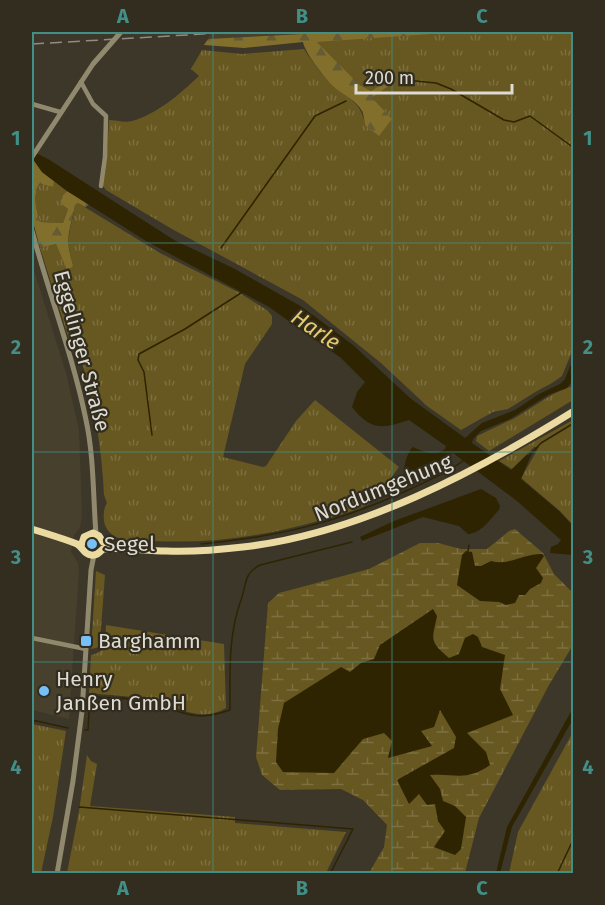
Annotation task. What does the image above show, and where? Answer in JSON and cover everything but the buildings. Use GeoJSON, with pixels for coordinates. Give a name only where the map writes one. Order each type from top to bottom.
{"type":"FeatureCollection","features":[{"type":"Feature","properties":{"kind":"main road","name":"Nordumgehung"},"geometry":{"type":"LineString","coordinates":[[91,555],[103,545],[166,551],[214,550],[247,547],[314,534],[375,513],[469,470],[573,411]]}},
{"type":"Feature","properties":{"kind":"main road"},"geometry":{"type":"LineString","coordinates":[[32,529],[82,543],[91,555]]}},
{"type":"Feature","properties":{"kind":"main road"},"geometry":{"type":"LineString","coordinates":[[82,543],[92,534],[103,545]]}},
{"type":"Feature","properties":{"kind":"street"},"geometry":{"type":"LineString","coordinates":[[32,157],[81,82],[121,32]]}},
{"type":"Feature","properties":{"kind":"street"},"geometry":{"type":"LineString","coordinates":[[81,82],[93,104],[106,116],[105,157],[101,186]]}},
{"type":"Feature","properties":{"kind":"street"},"geometry":{"type":"LineString","coordinates":[[32,104],[60,112]]}},
{"type":"Feature","properties":{"kind":"street","name":"Eggelinger Straße"},"geometry":{"type":"LineString","coordinates":[[32,231],[86,419],[91,457],[94,516],[92,534]]}},
{"type":"Feature","properties":{"kind":"street"},"geometry":{"type":"LineString","coordinates":[[57,873],[78,741],[91,555]]}},
{"type":"Feature","properties":{"kind":"street"},"geometry":{"type":"LineString","coordinates":[[32,638],[86,649]]}},
{"type":"Feature","properties":{"kind":"shaded area"},"geometry":{"type":"Polygon","coordinates":[[[211,32],[342,32],[208,39],[211,32]]]}},
{"type":"Feature","properties":{"kind":"shaded area"},"geometry":{"type":"Polygon","coordinates":[[[32,264],[66,373],[79,430],[82,516],[80,528],[74,535],[71,552],[78,563],[79,570],[69,719],[32,710],[32,264]]]}},
{"type":"Feature","properties":{"kind":"green space"},"geometry":{"type":"Polygon","coordinates":[[[342,32],[432,32],[431,34],[317,42],[360,85],[371,91],[392,78],[394,82],[372,98],[392,119],[379,136],[365,125],[359,107],[325,77],[304,47],[303,42],[244,48],[204,45],[208,39],[342,32]]]}},
{"type":"Feature","properties":{"kind":"green space"},"geometry":{"type":"Polygon","coordinates":[[[431,32],[573,32],[573,349],[562,376],[508,409],[493,412],[461,430],[427,406],[381,363],[303,300],[172,229],[106,190],[103,186],[109,120],[132,121],[168,103],[199,76],[191,69],[202,50],[242,54],[304,49],[326,78],[358,106],[365,125],[372,98],[394,82],[392,78],[371,91],[360,85],[316,41],[431,32]]]}},
{"type":"Feature","properties":{"kind":"green space"},"geometry":{"type":"Polygon","coordinates":[[[34,160],[42,172],[54,181],[53,187],[40,184],[36,193],[40,222],[63,223],[68,209],[61,203],[67,191],[90,204],[85,207],[78,203],[75,205],[69,235],[73,265],[71,268],[66,268],[56,244],[40,248],[32,218],[34,160]]]}},
{"type":"Feature","properties":{"kind":"green space"},"geometry":{"type":"Polygon","coordinates":[[[54,181],[67,191],[63,195],[68,209],[63,223],[40,222],[36,193],[40,184],[52,187],[54,181]]]}},
{"type":"Feature","properties":{"kind":"green space"},"geometry":{"type":"Polygon","coordinates":[[[78,203],[160,253],[238,292],[267,310],[272,316],[272,324],[245,364],[223,457],[266,466],[296,421],[315,400],[399,467],[375,498],[367,505],[337,516],[278,531],[237,538],[175,542],[133,541],[113,536],[108,531],[104,519],[107,503],[89,387],[79,352],[73,352],[40,248],[56,244],[66,268],[73,265],[69,235],[75,205],[78,203]]]}},
{"type":"Feature","properties":{"kind":"green space"},"geometry":{"type":"Polygon","coordinates":[[[573,387],[573,400],[489,451],[476,441],[477,436],[515,418],[553,394],[573,387]]]}},
{"type":"Feature","properties":{"kind":"green space"},"geometry":{"type":"Polygon","coordinates":[[[573,420],[573,525],[521,478],[539,447],[534,447],[512,469],[499,461],[573,420]]]}},
{"type":"Feature","properties":{"kind":"green space"},"geometry":{"type":"Polygon","coordinates":[[[515,529],[543,553],[554,574],[573,593],[573,645],[549,685],[479,818],[465,873],[369,873],[384,847],[387,825],[363,800],[341,789],[280,790],[262,775],[256,757],[268,603],[279,593],[369,569],[420,543],[438,543],[461,549],[487,549],[509,531],[515,529]]]}},
{"type":"Feature","properties":{"kind":"green space"},"geometry":{"type":"Polygon","coordinates":[[[96,571],[105,575],[100,642],[99,647],[91,649],[96,571]]]}},
{"type":"Feature","properties":{"kind":"green space"},"geometry":{"type":"Polygon","coordinates":[[[106,625],[224,644],[226,708],[216,712],[197,714],[150,700],[89,693],[91,655],[101,651],[105,644],[106,625]]]}},
{"type":"Feature","properties":{"kind":"green space"},"geometry":{"type":"Polygon","coordinates":[[[32,724],[66,731],[53,817],[41,873],[32,873],[32,724]]]}},
{"type":"Feature","properties":{"kind":"green space"},"geometry":{"type":"Polygon","coordinates":[[[573,732],[573,873],[509,873],[518,832],[573,732]]]}},
{"type":"Feature","properties":{"kind":"green space"},"geometry":{"type":"Polygon","coordinates":[[[87,755],[97,764],[90,806],[235,817],[235,823],[346,832],[326,873],[67,873],[87,755]]]}},
{"type":"Feature","properties":{"kind":"water","name":"Harle"},"geometry":{"type":"Polygon","coordinates":[[[32,151],[174,240],[235,269],[302,307],[353,345],[410,398],[465,438],[482,423],[515,410],[539,394],[560,384],[565,379],[573,359],[573,380],[567,388],[548,395],[510,419],[481,431],[472,443],[511,470],[527,455],[531,455],[521,479],[573,526],[573,555],[550,553],[551,547],[561,540],[517,501],[453,453],[431,467],[405,477],[406,461],[413,447],[425,452],[437,453],[446,446],[409,420],[378,426],[365,420],[352,407],[357,392],[365,382],[341,358],[269,307],[146,241],[67,191],[42,172],[32,158],[32,151]]]}},
{"type":"Feature","properties":{"kind":"water"},"geometry":{"type":"Polygon","coordinates":[[[481,489],[496,498],[500,506],[485,525],[473,533],[468,534],[459,526],[423,517],[362,541],[360,537],[394,521],[481,489]]]}},
{"type":"Feature","properties":{"kind":"water"},"geometry":{"type":"Polygon","coordinates":[[[466,551],[472,552],[475,566],[491,561],[503,562],[542,554],[544,556],[536,568],[543,578],[541,583],[525,595],[519,595],[515,603],[506,605],[499,602],[480,601],[457,585],[462,555],[466,551]]]}},
{"type":"Feature","properties":{"kind":"water"},"geometry":{"type":"Polygon","coordinates":[[[433,609],[437,616],[434,631],[435,644],[449,658],[459,654],[465,638],[473,634],[478,637],[482,647],[505,655],[500,689],[513,715],[467,733],[486,752],[490,765],[482,770],[461,776],[430,775],[440,789],[443,801],[455,806],[466,817],[461,849],[455,855],[434,847],[445,831],[438,821],[435,804],[427,805],[419,794],[409,804],[397,780],[454,748],[456,737],[440,710],[434,727],[421,731],[432,746],[388,758],[392,741],[384,733],[363,739],[334,773],[283,772],[276,762],[278,729],[284,703],[341,667],[350,672],[361,663],[374,659],[380,645],[433,609]]]}},
{"type":"Feature","properties":{"kind":"water"},"geometry":{"type":"Polygon","coordinates":[[[573,708],[573,719],[512,827],[500,873],[496,873],[507,827],[573,708]]]}},
{"type":"Feature","properties":{"kind":"waterway"},"geometry":{"type":"LineString","coordinates":[[405,80],[436,83],[451,89],[504,120],[514,122],[530,116],[574,148]]}},
{"type":"Feature","properties":{"kind":"waterway"},"geometry":{"type":"LineString","coordinates":[[221,248],[315,116],[346,101]]}},
{"type":"Feature","properties":{"kind":"waterway"},"geometry":{"type":"LineString","coordinates":[[152,435],[144,372],[138,360],[139,354],[185,329],[244,291]]}},
{"type":"Feature","properties":{"kind":"waterway"},"geometry":{"type":"LineString","coordinates":[[529,456],[541,443],[574,423]]}},
{"type":"Feature","properties":{"kind":"waterway"},"geometry":{"type":"LineString","coordinates":[[201,544],[281,533],[330,520],[406,491],[463,461]]}},
{"type":"Feature","properties":{"kind":"waterway"},"geometry":{"type":"LineString","coordinates":[[85,730],[88,730],[90,697],[137,700],[198,716],[230,710],[234,627],[246,580],[251,572],[260,565],[352,542]]}},
{"type":"Feature","properties":{"kind":"waterway"},"geometry":{"type":"LineString","coordinates":[[468,551],[469,545]]}},
{"type":"Feature","properties":{"kind":"waterway"},"geometry":{"type":"LineString","coordinates":[[32,720],[68,728]]}},
{"type":"Feature","properties":{"kind":"waterway"},"geometry":{"type":"LineString","coordinates":[[79,807],[353,829],[330,874]]}},
{"type":"Feature","properties":{"kind":"waterway"},"geometry":{"type":"LineString","coordinates":[[557,874],[574,838]]}},
{"type":"Feature","properties":{"kind":"railway"},"geometry":{"type":"LineString","coordinates":[[32,44],[237,32]]}},
{"type":"Feature","properties":{"kind":"place","name":"Segel"},"geometry":{"type":"Point","coordinates":[92,544]}},
{"type":"Feature","properties":{"kind":"place","name":"Barghamm"},"geometry":{"type":"Point","coordinates":[86,641]}},
{"type":"Feature","properties":{"kind":"place","name":"Henry Janßen GmbH"},"geometry":{"type":"Point","coordinates":[44,691]}}]}
